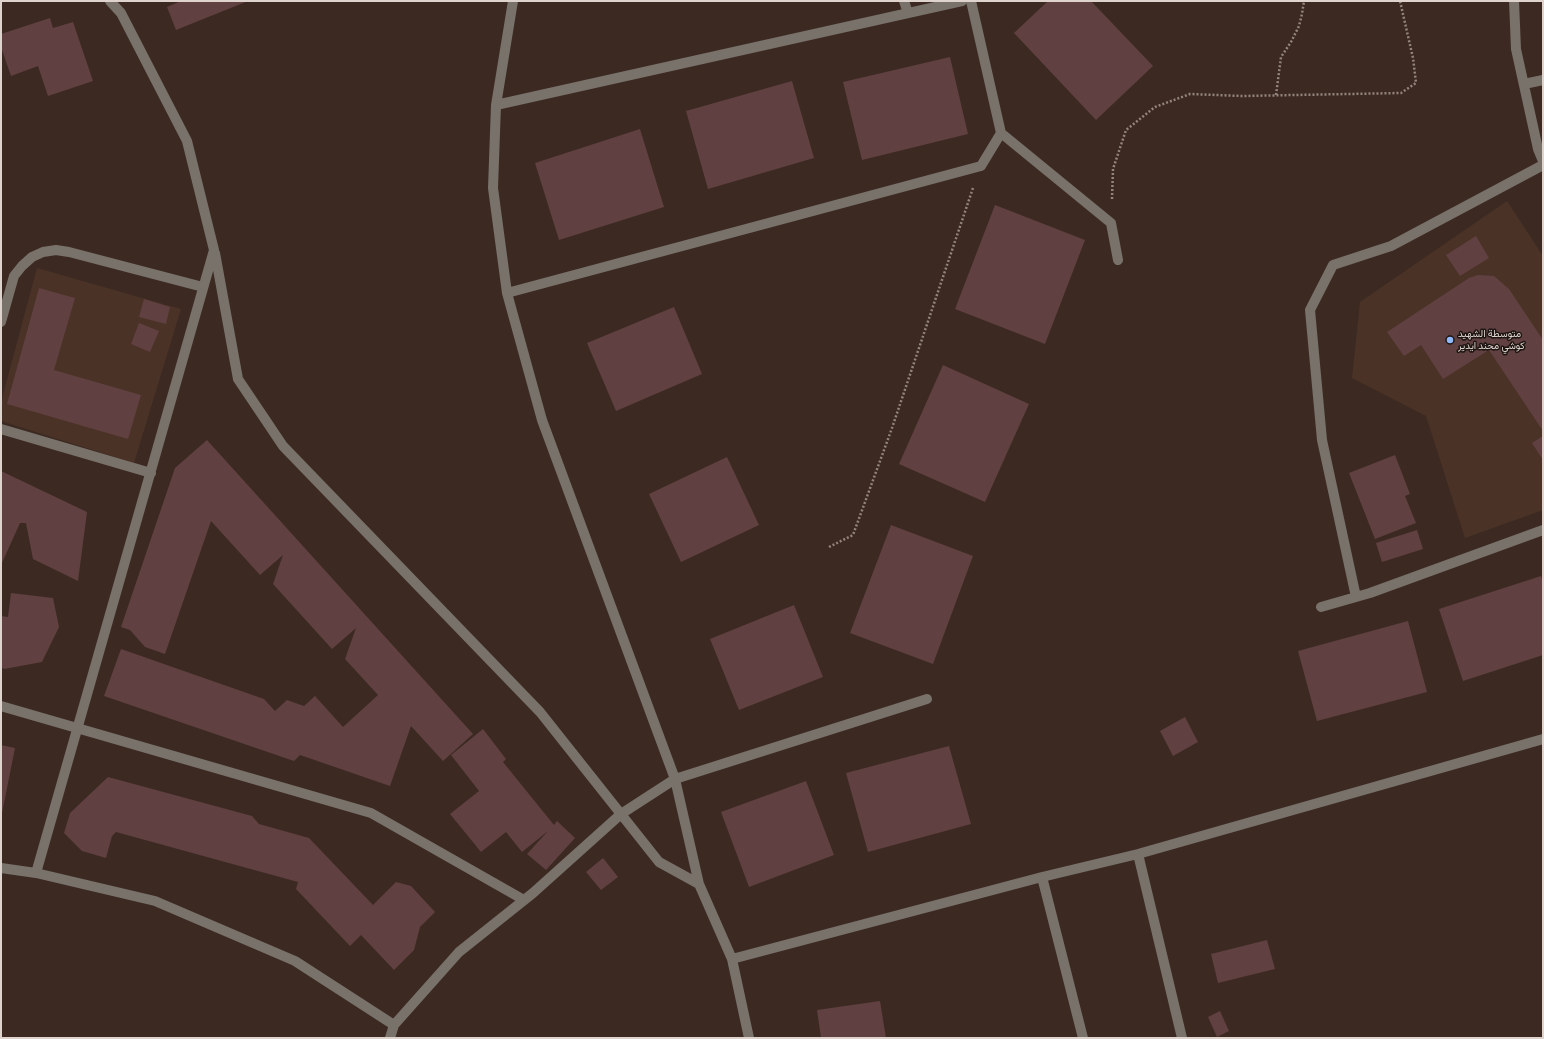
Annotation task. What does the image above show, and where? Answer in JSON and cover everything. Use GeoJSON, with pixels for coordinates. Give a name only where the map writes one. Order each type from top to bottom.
{"type":"FeatureCollection","features":[{"type":"Feature","properties":{"kind":"street"},"geometry":{"type":"LineString","coordinates":[[110,1],[121,13],[187,141],[214,250],[238,379],[283,446],[540,712],[659,862],[699,884]]}},
{"type":"Feature","properties":{"kind":"street"},"geometry":{"type":"LineString","coordinates":[[513,1],[496,105],[494,188],[507,293],[542,420],[675,779],[699,884],[732,959],[749,1038]]}},
{"type":"Feature","properties":{"kind":"street"},"geometry":{"type":"LineString","coordinates":[[904,1],[908,13]]}},
{"type":"Feature","properties":{"kind":"street"},"geometry":{"type":"LineString","coordinates":[[496,105],[962,1]]}},
{"type":"Feature","properties":{"kind":"street"},"geometry":{"type":"LineString","coordinates":[[971,1],[1001,133],[1111,223],[1118,260]]}},
{"type":"Feature","properties":{"kind":"street"},"geometry":{"type":"LineString","coordinates":[[1514,1],[1516,49],[1538,149],[1543,161]]}},
{"type":"Feature","properties":{"kind":"street"},"geometry":{"type":"LineString","coordinates":[[1524,84],[1543,80]]}},
{"type":"Feature","properties":{"kind":"street"},"geometry":{"type":"LineString","coordinates":[[507,293],[981,166],[1001,133]]}},
{"type":"Feature","properties":{"kind":"street"},"geometry":{"type":"LineString","coordinates":[[1356,597],[1322,440],[1310,310],[1333,265],[1391,246],[1543,165]]}},
{"type":"Feature","properties":{"kind":"street"},"geometry":{"type":"LineString","coordinates":[[1,322],[14,276],[32,257],[43,252],[56,250],[69,252],[204,287]]}},
{"type":"Feature","properties":{"kind":"street"},"geometry":{"type":"LineString","coordinates":[[36,873],[152,472],[214,250]]}},
{"type":"Feature","properties":{"kind":"street"},"geometry":{"type":"LineString","coordinates":[[1,429],[152,472]]}},
{"type":"Feature","properties":{"kind":"street"},"geometry":{"type":"LineString","coordinates":[[1321,607],[1356,597],[1543,530]]}},
{"type":"Feature","properties":{"kind":"street"},"geometry":{"type":"LineString","coordinates":[[390,1038],[394,1025],[459,952],[524,900],[621,814],[675,779],[927,699]]}},
{"type":"Feature","properties":{"kind":"street"},"geometry":{"type":"LineString","coordinates":[[1,706],[371,813],[524,900]]}},
{"type":"Feature","properties":{"kind":"street"},"geometry":{"type":"LineString","coordinates":[[732,959],[1042,877],[1138,854],[1543,739]]}},
{"type":"Feature","properties":{"kind":"street"},"geometry":{"type":"LineString","coordinates":[[1138,854],[1182,1038]]}},
{"type":"Feature","properties":{"kind":"street"},"geometry":{"type":"LineString","coordinates":[[1,868],[36,873],[155,901],[295,961],[394,1025]]}},
{"type":"Feature","properties":{"kind":"street"},"geometry":{"type":"LineString","coordinates":[[1042,877],[1083,1038]]}},
{"type":"Feature","properties":{"kind":"path"},"geometry":{"type":"LineString","coordinates":[[1276,96],[1281,57],[1299,26],[1304,1]]}},
{"type":"Feature","properties":{"kind":"path"},"geometry":{"type":"LineString","coordinates":[[1111,223],[1113,169],[1126,130],[1155,107],[1190,94],[1276,96],[1401,93],[1416,83],[1413,58],[1400,1]]}},
{"type":"Feature","properties":{"kind":"path"},"geometry":{"type":"LineString","coordinates":[[829,547],[853,535],[892,428],[981,166]]}},
{"type":"Feature","properties":{"kind":"shaded area","name":"متوسطة الشهيد كوشي محند ايدير"},"geometry":{"type":"Polygon","coordinates":[[[1507,201],[1543,256],[1543,510],[1465,538],[1426,416],[1352,378],[1360,302],[1507,201]]]}},
{"type":"Feature","properties":{"kind":"shaded area"},"geometry":{"type":"Polygon","coordinates":[[[37,268],[181,309],[134,463],[1,421],[1,402],[37,268]]]}},
{"type":"Feature","properties":{"kind":"building"},"geometry":{"type":"Polygon","coordinates":[[[181,1],[248,1],[176,30],[167,7],[181,1]]]}},
{"type":"Feature","properties":{"kind":"building"},"geometry":{"type":"Polygon","coordinates":[[[1048,1],[1091,1],[1153,66],[1096,120],[1014,33],[1048,1]]]}},
{"type":"Feature","properties":{"kind":"building"},"geometry":{"type":"Polygon","coordinates":[[[50,18],[53,28],[73,22],[93,81],[48,96],[38,66],[11,76],[1,47],[1,34],[50,18]]]}},
{"type":"Feature","properties":{"kind":"building"},"geometry":{"type":"Polygon","coordinates":[[[950,57],[968,134],[862,160],[843,82],[950,57]]]}},
{"type":"Feature","properties":{"kind":"building"},"geometry":{"type":"Polygon","coordinates":[[[792,81],[814,158],[708,189],[686,111],[792,81]]]}},
{"type":"Feature","properties":{"kind":"building"},"geometry":{"type":"Polygon","coordinates":[[[640,129],[664,207],[559,240],[535,163],[640,129]]]}},
{"type":"Feature","properties":{"kind":"building"},"geometry":{"type":"Polygon","coordinates":[[[995,205],[1085,240],[1045,344],[955,309],[995,205]]]}},
{"type":"Feature","properties":{"kind":"building"},"geometry":{"type":"Polygon","coordinates":[[[1476,236],[1489,258],[1460,276],[1446,255],[1476,236]]]}},
{"type":"Feature","properties":{"kind":"building"},"geometry":{"type":"Polygon","coordinates":[[[1478,275],[1494,276],[1509,289],[1543,340],[1543,431],[1489,350],[1443,379],[1421,345],[1404,356],[1387,332],[1469,278],[1478,275]]]}},
{"type":"Feature","properties":{"kind":"building"},"geometry":{"type":"Polygon","coordinates":[[[39,288],[75,298],[54,370],[141,395],[128,439],[7,404],[39,288]]]}},
{"type":"Feature","properties":{"kind":"building"},"geometry":{"type":"Polygon","coordinates":[[[144,299],[170,307],[166,324],[139,317],[144,299]]]}},
{"type":"Feature","properties":{"kind":"building"},"geometry":{"type":"Polygon","coordinates":[[[674,307],[702,374],[616,411],[587,343],[674,307]]]}},
{"type":"Feature","properties":{"kind":"building"},"geometry":{"type":"Polygon","coordinates":[[[139,323],[159,331],[150,352],[131,344],[139,323]]]}},
{"type":"Feature","properties":{"kind":"building"},"geometry":{"type":"Polygon","coordinates":[[[943,365],[1029,404],[985,502],[899,464],[943,365]]]}},
{"type":"Feature","properties":{"kind":"building"},"geometry":{"type":"Polygon","coordinates":[[[1543,436],[1543,460],[1532,443],[1543,436]]]}},
{"type":"Feature","properties":{"kind":"building"},"geometry":{"type":"Polygon","coordinates":[[[207,440],[473,734],[443,761],[411,726],[390,786],[300,755],[294,761],[104,696],[121,649],[264,699],[275,711],[287,700],[304,706],[315,696],[343,727],[378,695],[345,659],[356,628],[332,649],[273,584],[283,555],[260,575],[211,521],[165,654],[145,647],[130,630],[121,627],[175,468],[207,440]]]}},
{"type":"Feature","properties":{"kind":"building"},"geometry":{"type":"Polygon","coordinates":[[[1395,455],[1410,494],[1405,496],[1416,523],[1375,539],[1349,473],[1395,455]]]}},
{"type":"Feature","properties":{"kind":"building"},"geometry":{"type":"Polygon","coordinates":[[[727,457],[759,525],[681,562],[649,494],[727,457]]]}},
{"type":"Feature","properties":{"kind":"building"},"geometry":{"type":"Polygon","coordinates":[[[1,471],[87,512],[78,581],[33,559],[26,523],[20,523],[1,565],[1,471]]]}},
{"type":"Feature","properties":{"kind":"building"},"geometry":{"type":"Polygon","coordinates":[[[891,525],[973,556],[933,664],[850,633],[891,525]]]}},
{"type":"Feature","properties":{"kind":"building"},"geometry":{"type":"Polygon","coordinates":[[[1417,530],[1423,549],[1382,562],[1376,543],[1417,530]]]}},
{"type":"Feature","properties":{"kind":"building"},"geometry":{"type":"Polygon","coordinates":[[[1541,576],[1543,582],[1543,655],[1463,681],[1439,609],[1541,576]]]}},
{"type":"Feature","properties":{"kind":"building"},"geometry":{"type":"Polygon","coordinates":[[[11,593],[53,598],[59,627],[42,662],[4,669],[1,667],[1,616],[8,617],[11,593]]]}},
{"type":"Feature","properties":{"kind":"building"},"geometry":{"type":"Polygon","coordinates":[[[794,605],[823,677],[739,710],[710,639],[794,605]]]}},
{"type":"Feature","properties":{"kind":"building"},"geometry":{"type":"Polygon","coordinates":[[[1408,621],[1427,692],[1317,721],[1298,651],[1408,621]]]}},
{"type":"Feature","properties":{"kind":"building"},"geometry":{"type":"Polygon","coordinates":[[[1185,717],[1198,742],[1173,756],[1160,731],[1185,717]]]}},
{"type":"Feature","properties":{"kind":"building"},"geometry":{"type":"Polygon","coordinates":[[[483,729],[506,759],[503,762],[554,825],[557,821],[575,838],[546,870],[527,854],[548,831],[522,852],[506,832],[481,852],[450,814],[479,791],[451,755],[483,729]]]}},
{"type":"Feature","properties":{"kind":"building"},"geometry":{"type":"Polygon","coordinates":[[[1,745],[15,748],[2,813],[1,813],[1,745]]]}},
{"type":"Feature","properties":{"kind":"building"},"geometry":{"type":"Polygon","coordinates":[[[949,746],[971,824],[868,852],[846,773],[949,746]]]}},
{"type":"Feature","properties":{"kind":"building"},"geometry":{"type":"Polygon","coordinates":[[[108,777],[252,816],[259,824],[309,838],[373,905],[396,882],[411,886],[435,912],[420,927],[414,950],[394,970],[361,935],[350,946],[296,889],[298,882],[116,832],[112,836],[106,858],[82,851],[64,833],[70,813],[108,777]]]}},
{"type":"Feature","properties":{"kind":"building"},"geometry":{"type":"Polygon","coordinates":[[[806,781],[834,855],[749,887],[721,812],[806,781]]]}},
{"type":"Feature","properties":{"kind":"building"},"geometry":{"type":"Polygon","coordinates":[[[603,858],[618,877],[601,890],[586,872],[603,858]]]}},
{"type":"Feature","properties":{"kind":"building"},"geometry":{"type":"Polygon","coordinates":[[[1267,940],[1275,969],[1218,983],[1211,954],[1267,940]]]}},
{"type":"Feature","properties":{"kind":"building"},"geometry":{"type":"Polygon","coordinates":[[[880,1001],[886,1038],[821,1038],[817,1010],[880,1001]]]}},
{"type":"Feature","properties":{"kind":"building"},"geometry":{"type":"Polygon","coordinates":[[[1220,1011],[1229,1031],[1217,1037],[1208,1017],[1220,1011]]]}},
{"type":"Feature","properties":{"kind":"place","name":"متوسطة الشهيد كوشي محند ايدير"},"geometry":{"type":"Point","coordinates":[1450,340]}}]}
